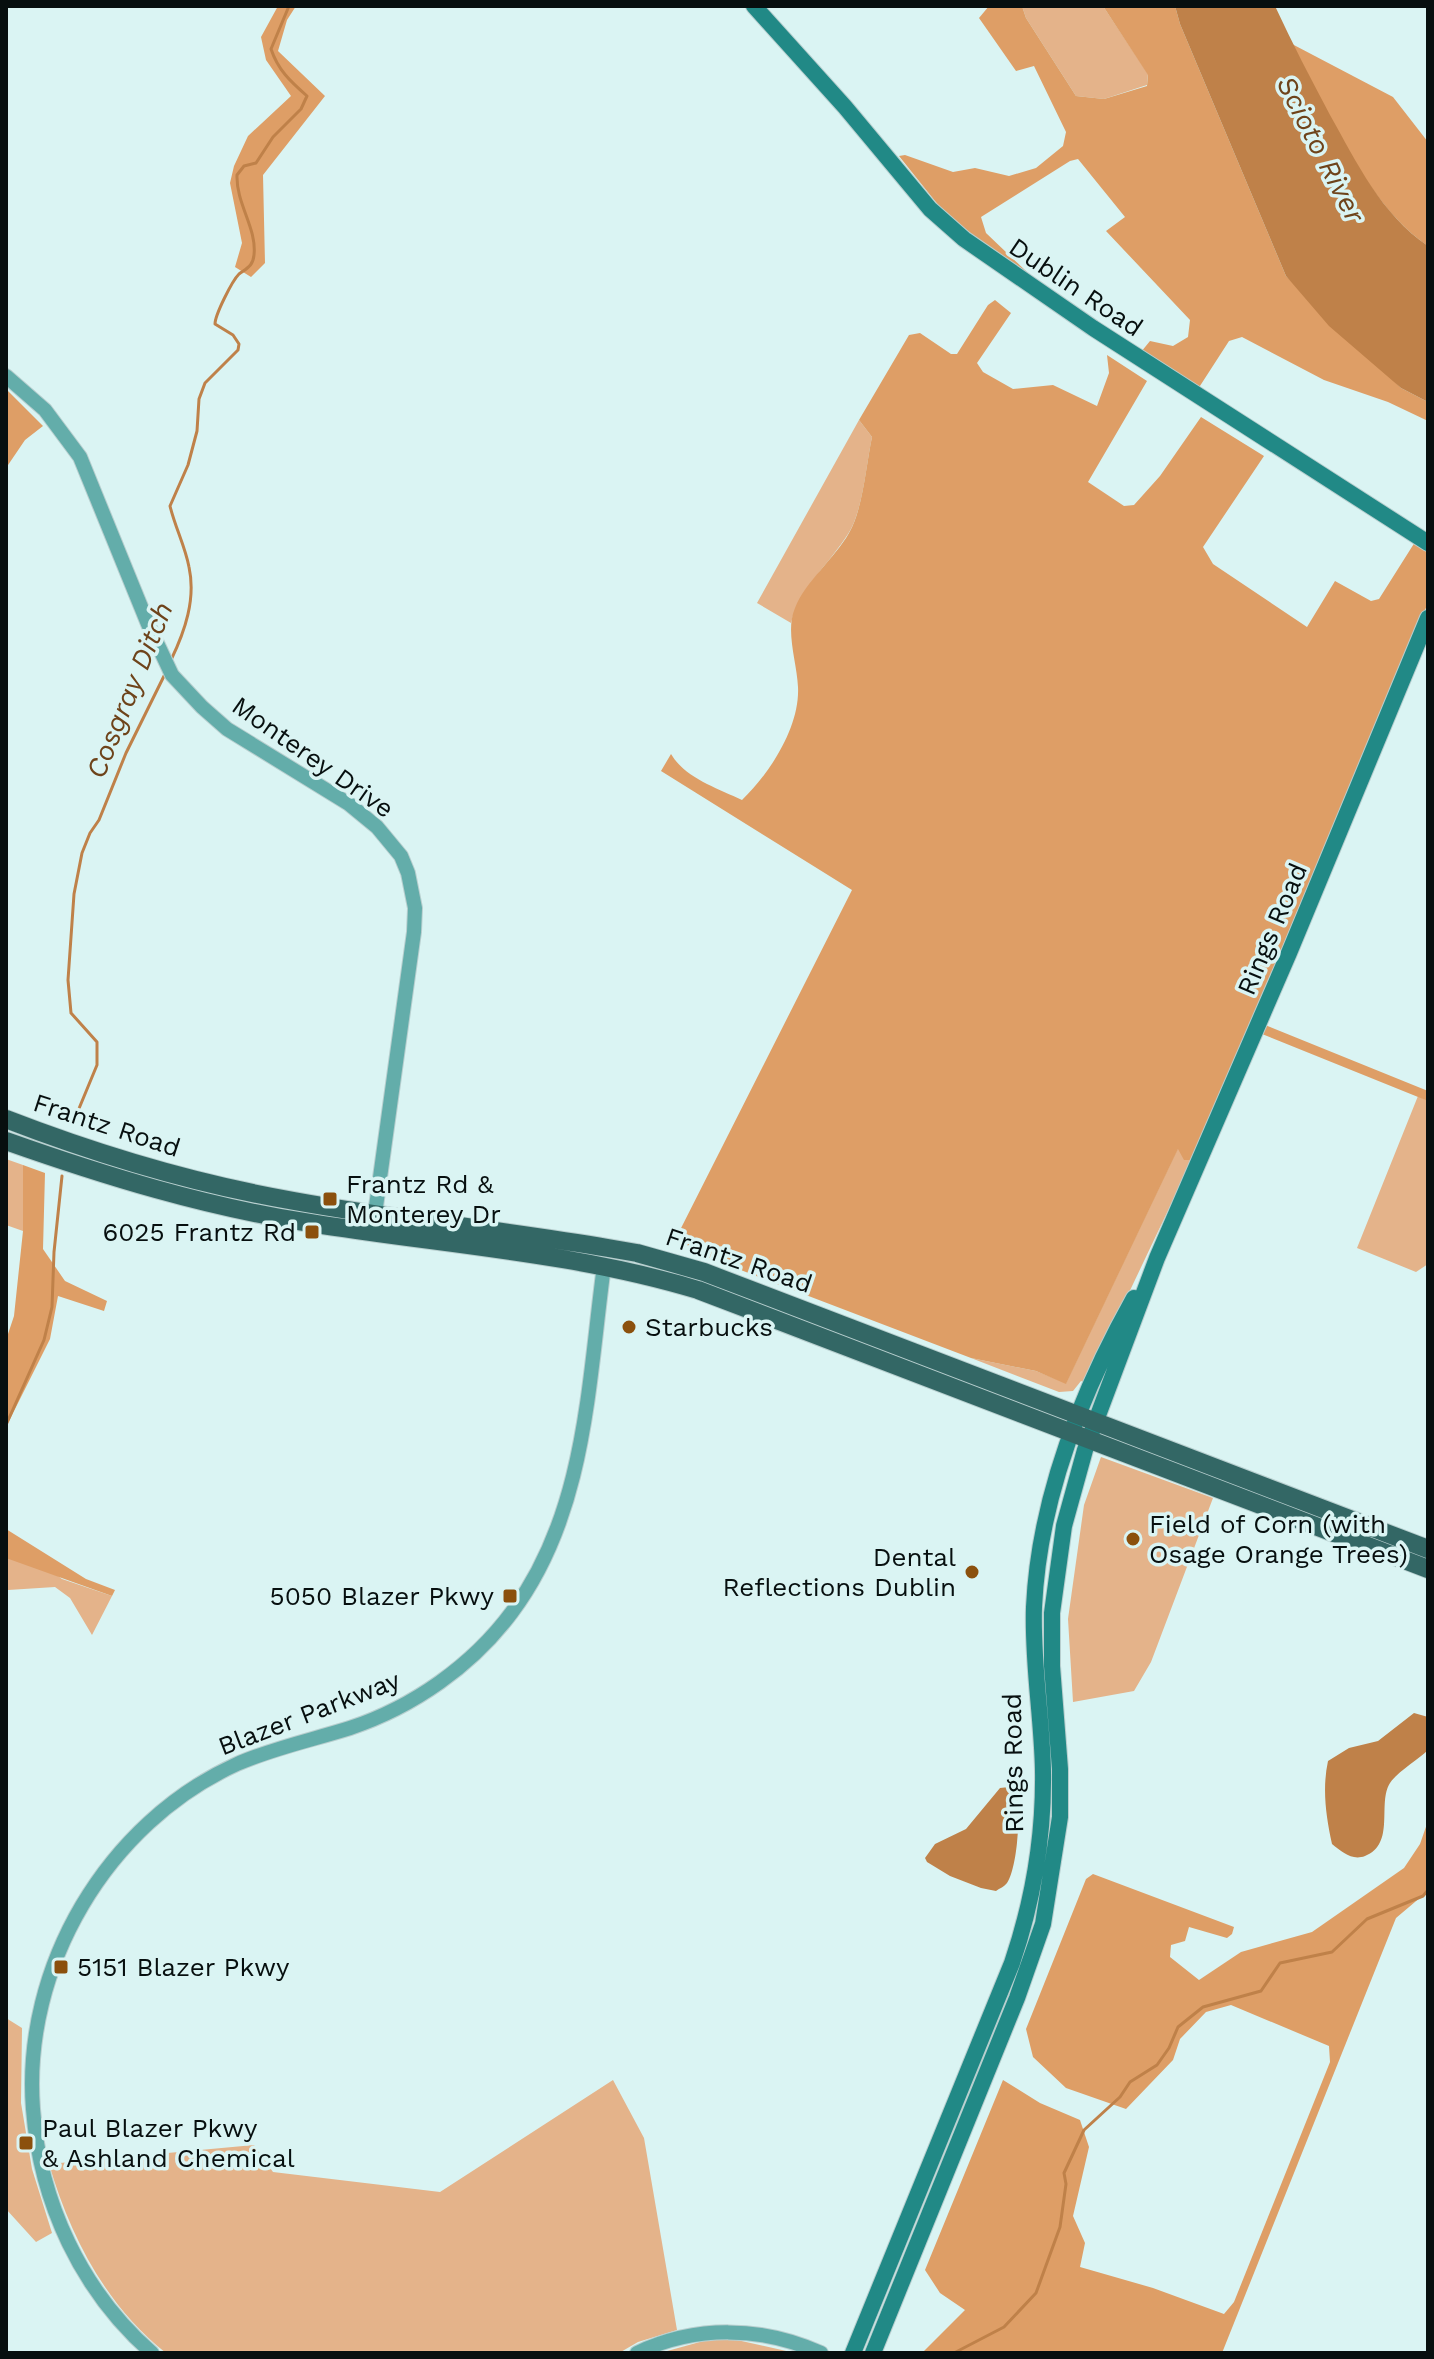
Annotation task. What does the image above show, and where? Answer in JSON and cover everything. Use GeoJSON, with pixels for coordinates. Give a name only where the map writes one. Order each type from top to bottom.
{"type":"FeatureCollection","features":[{"type":"Feature","properties":{"kind":"main road","name":"Dublin Road"},"geometry":{"type":"LineString","coordinates":[[754,6],[845,107],[930,209],[964,239],[1093,328],[1428,543]]}},
{"type":"Feature","properties":{"kind":"main road","name":"Rings Road"},"geometry":{"type":"LineString","coordinates":[[853,2353],[989,2020],[1024,1926],[1033,1888],[1042,1813],[1043,1770],[1034,1649],[1037,1564],[1055,1485],[1125,1347],[1157,1258],[1289,953],[1428,618]]}},
{"type":"Feature","properties":{"kind":"main road","name":"Frantz Road"},"geometry":{"type":"LineString","coordinates":[[6,1119],[82,1146],[235,1189],[373,1223],[526,1255],[606,1257],[1428,1549]]}},
{"type":"Feature","properties":{"kind":"main road","name":"Frantz Road"},"geometry":{"type":"LineString","coordinates":[[6,1141],[56,1159],[210,1203],[290,1220],[373,1223],[697,1269],[1428,1569]]}},
{"type":"Feature","properties":{"kind":"main road"},"geometry":{"type":"LineString","coordinates":[[210,1203],[235,1189]]}},
{"type":"Feature","properties":{"kind":"main road","name":"Rings Road"},"geometry":{"type":"LineString","coordinates":[[873,2353],[1022,1986],[1043,1924],[1060,1817],[1052,1613],[1064,1526],[1084,1426]]}},
{"type":"Feature","properties":{"kind":"street","name":"Monterey Drive"},"geometry":{"type":"LineString","coordinates":[[6,376],[45,410],[80,457],[168,668],[202,707],[227,729],[372,821],[401,856],[415,908],[414,932],[373,1223]]}},
{"type":"Feature","properties":{"kind":"street","name":"Blazer Parkway"},"geometry":{"type":"LineString","coordinates":[[152,2353],[116,2316],[79,2264],[60,2225],[42,2174],[32,2096],[34,2047],[44,1996],[57,1956],[77,1915],[105,1871],[137,1834],[184,1795],[251,1758],[359,1725],[405,1704],[462,1665],[512,1613],[545,1558],[571,1493],[606,1257]]}},
{"type":"Feature","properties":{"kind":"street"},"geometry":{"type":"LineString","coordinates":[[637,2353],[684,2335],[729,2332],[779,2338],[821,2353]]}},
{"type":"Feature","properties":{"kind":"shaded area"},"geometry":{"type":"Polygon","coordinates":[[[278,6],[296,6],[287,20],[278,51],[325,96],[263,175],[265,263],[251,277],[235,267],[242,243],[230,183],[248,136],[291,96],[266,60],[261,37],[278,6]]]}},
{"type":"Feature","properties":{"kind":"shaded area"},"geometry":{"type":"Polygon","coordinates":[[[989,6],[1022,6],[1026,18],[1076,96],[1104,99],[1147,86],[1148,75],[1103,6],[1175,6],[1286,276],[1401,388],[1428,402],[1428,421],[1388,402],[1324,380],[1242,337],[1229,341],[1198,389],[1141,352],[1150,341],[1173,346],[1188,337],[1190,320],[1106,231],[1125,217],[1078,159],[981,217],[986,233],[1029,274],[1024,274],[975,239],[939,206],[899,156],[905,155],[953,172],[975,168],[1009,176],[1036,168],[1063,146],[1066,132],[1034,66],[1016,71],[979,18],[989,6]]]}},
{"type":"Feature","properties":{"kind":"shaded area"},"geometry":{"type":"Polygon","coordinates":[[[1022,6],[1103,6],[1148,74],[1147,85],[1104,99],[1076,96],[1026,18],[1022,6]]]}},
{"type":"Feature","properties":{"kind":"shaded area"},"geometry":{"type":"Polygon","coordinates":[[[1292,44],[1393,97],[1428,142],[1428,246],[1385,206],[1367,181],[1334,126],[1292,44]]]}},
{"type":"Feature","properties":{"kind":"shaded area"},"geometry":{"type":"Polygon","coordinates":[[[995,300],[1011,313],[977,363],[983,372],[1013,389],[1053,385],[1097,406],[1109,373],[1107,355],[1147,381],[1088,482],[1124,506],[1134,505],[1160,476],[1201,417],[1264,456],[1203,547],[1213,564],[1307,627],[1335,581],[1371,601],[1379,599],[1415,542],[1428,552],[1428,603],[1192,1160],[1184,1160],[1178,1149],[1066,1384],[1036,1371],[971,1358],[691,1251],[689,1246],[675,1240],[852,890],[661,771],[671,754],[693,776],[742,800],[773,763],[789,733],[797,702],[791,637],[795,608],[849,533],[861,499],[872,437],[859,420],[909,335],[920,333],[951,354],[957,354],[988,305],[995,300]]]}},
{"type":"Feature","properties":{"kind":"shaded area"},"geometry":{"type":"Polygon","coordinates":[[[6,389],[43,426],[25,440],[6,468],[6,389]]]}},
{"type":"Feature","properties":{"kind":"shaded area"},"geometry":{"type":"Polygon","coordinates":[[[859,420],[872,437],[857,513],[848,534],[801,599],[791,623],[757,603],[859,420]]]}},
{"type":"Feature","properties":{"kind":"shaded area"},"geometry":{"type":"Polygon","coordinates":[[[1265,1025],[1428,1091],[1428,1101],[1262,1034],[1265,1025]]]}},
{"type":"Feature","properties":{"kind":"shaded area"},"geometry":{"type":"Polygon","coordinates":[[[1418,1096],[1428,1101],[1428,1264],[1416,1272],[1357,1248],[1418,1096]]]}},
{"type":"Feature","properties":{"kind":"shaded area"},"geometry":{"type":"Polygon","coordinates":[[[1178,1148],[1192,1160],[1086,1383],[1081,1381],[1073,1391],[1059,1392],[971,1358],[1036,1371],[1066,1383],[1178,1148]]]}},
{"type":"Feature","properties":{"kind":"shaded area"},"geometry":{"type":"Polygon","coordinates":[[[6,1159],[23,1165],[23,1231],[6,1225],[6,1159]]]}},
{"type":"Feature","properties":{"kind":"shaded area"},"geometry":{"type":"Polygon","coordinates":[[[23,1165],[45,1173],[43,1249],[65,1281],[107,1301],[104,1311],[58,1296],[50,1339],[6,1427],[6,1340],[14,1316],[23,1231],[23,1165]]]}},
{"type":"Feature","properties":{"kind":"shaded area"},"geometry":{"type":"Polygon","coordinates":[[[1101,1457],[1213,1498],[1151,1662],[1134,1691],[1073,1702],[1068,1619],[1084,1505],[1101,1457]]]}},
{"type":"Feature","properties":{"kind":"shaded area"},"geometry":{"type":"Polygon","coordinates":[[[6,1529],[86,1579],[115,1590],[112,1596],[6,1558],[6,1529]]]}},
{"type":"Feature","properties":{"kind":"shaded area"},"geometry":{"type":"Polygon","coordinates":[[[6,1536],[62,1579],[112,1596],[92,1635],[70,1598],[55,1587],[8,1590],[6,1593],[6,1536]]]}},
{"type":"Feature","properties":{"kind":"shaded area"},"geometry":{"type":"Polygon","coordinates":[[[1428,1821],[1428,1891],[1396,1918],[1222,2353],[922,2353],[965,2310],[940,2293],[925,2270],[1003,2080],[1040,2103],[1080,2120],[1089,2147],[1073,2216],[1085,2243],[1080,2267],[1153,2288],[1224,2314],[1234,2302],[1330,2062],[1329,2046],[1231,2005],[1206,2012],[1180,2039],[1173,2060],[1126,2109],[1066,2088],[1033,2057],[1026,2029],[1086,1879],[1093,1874],[1234,1927],[1227,1938],[1189,1927],[1185,1941],[1171,1945],[1170,1957],[1199,1980],[1241,1952],[1312,1932],[1404,1868],[1420,1844],[1428,1821]]]}},
{"type":"Feature","properties":{"kind":"shaded area"},"geometry":{"type":"Polygon","coordinates":[[[6,2018],[22,2028],[21,2103],[32,2169],[52,2233],[36,2242],[6,2209],[6,2018]]]}},
{"type":"Feature","properties":{"kind":"shaded area"},"geometry":{"type":"Polygon","coordinates":[[[613,2080],[644,2138],[677,2330],[638,2342],[619,2353],[166,2353],[125,2314],[93,2268],[68,2217],[49,2164],[254,2145],[273,2172],[440,2192],[613,2080]]]}},
{"type":"Feature","properties":{"kind":"shaded area"},"geometry":{"type":"Polygon","coordinates":[[[707,2340],[737,2340],[795,2353],[660,2353],[707,2340]]]}},
{"type":"Feature","properties":{"kind":"water","name":"Scioto River"},"geometry":{"type":"Polygon","coordinates":[[[1175,6],[1275,6],[1330,115],[1372,186],[1397,219],[1428,246],[1428,402],[1401,388],[1329,326],[1286,276],[1175,6]]]}},
{"type":"Feature","properties":{"kind":"water"},"geometry":{"type":"Polygon","coordinates":[[[1414,1713],[1428,1717],[1428,1750],[1390,1783],[1386,1791],[1383,1833],[1374,1850],[1360,1857],[1347,1855],[1332,1844],[1325,1782],[1328,1761],[1349,1748],[1378,1741],[1414,1713]]]}},
{"type":"Feature","properties":{"kind":"water"},"geometry":{"type":"Polygon","coordinates":[[[1000,1788],[1016,1790],[1018,1823],[1014,1864],[1005,1886],[996,1891],[981,1888],[950,1876],[927,1862],[925,1858],[935,1844],[966,1829],[1000,1788]]]}},
{"type":"Feature","properties":{"kind":"waterway","name":"Cosgray Ditch"},"geometry":{"type":"LineString","coordinates":[[171,660],[185,626],[191,579],[170,506],[188,465],[197,431],[199,399],[205,383],[238,350],[239,344],[233,335],[215,324],[218,313],[232,284],[251,264],[254,255],[237,175],[244,166],[256,163],[273,137],[301,109],[307,96],[285,75],[271,49],[289,6]]}},
{"type":"Feature","properties":{"kind":"waterway","name":"Cosgray Ditch"},"geometry":{"type":"LineString","coordinates":[[73,1123],[97,1065],[97,1042],[71,1013],[68,980],[74,894],[82,853],[165,674]]}},
{"type":"Feature","properties":{"kind":"waterway","name":"Cosgray Ditch"},"geometry":{"type":"LineString","coordinates":[[6,1425],[44,1340],[52,1307],[62,1176]]}},
{"type":"Feature","properties":{"kind":"waterway"},"geometry":{"type":"LineString","coordinates":[[954,2353],[1004,2327],[1036,2293],[1060,2227],[1066,2184],[1064,2173],[1084,2130],[1120,2097],[1130,2082],[1157,2065],[1178,2027],[1203,2007],[1261,1991],[1280,1963],[1332,1952],[1367,1919],[1423,1896],[1428,1890]]}},
{"type":"Feature","properties":{"kind":"place","name":"Frantz Rd & Monterey Dr"},"geometry":{"type":"Point","coordinates":[330,1199]}},
{"type":"Feature","properties":{"kind":"place","name":"6025 Frantz Rd"},"geometry":{"type":"Point","coordinates":[312,1232]}},
{"type":"Feature","properties":{"kind":"place","name":"Starbucks"},"geometry":{"type":"Point","coordinates":[629,1327]}},
{"type":"Feature","properties":{"kind":"place","name":"Field of Corn (with Osage Orange Trees)"},"geometry":{"type":"Point","coordinates":[1133,1539]}},
{"type":"Feature","properties":{"kind":"place","name":"Dental Reflections Dublin"},"geometry":{"type":"Point","coordinates":[972,1572]}},
{"type":"Feature","properties":{"kind":"place","name":"5050 Blazer Pkwy"},"geometry":{"type":"Point","coordinates":[510,1596]}},
{"type":"Feature","properties":{"kind":"place","name":"5151 Blazer Pkwy"},"geometry":{"type":"Point","coordinates":[61,1967]}},
{"type":"Feature","properties":{"kind":"place","name":"Paul Blazer Pkwy & Ashland Chemical"},"geometry":{"type":"Point","coordinates":[26,2143]}}]}
